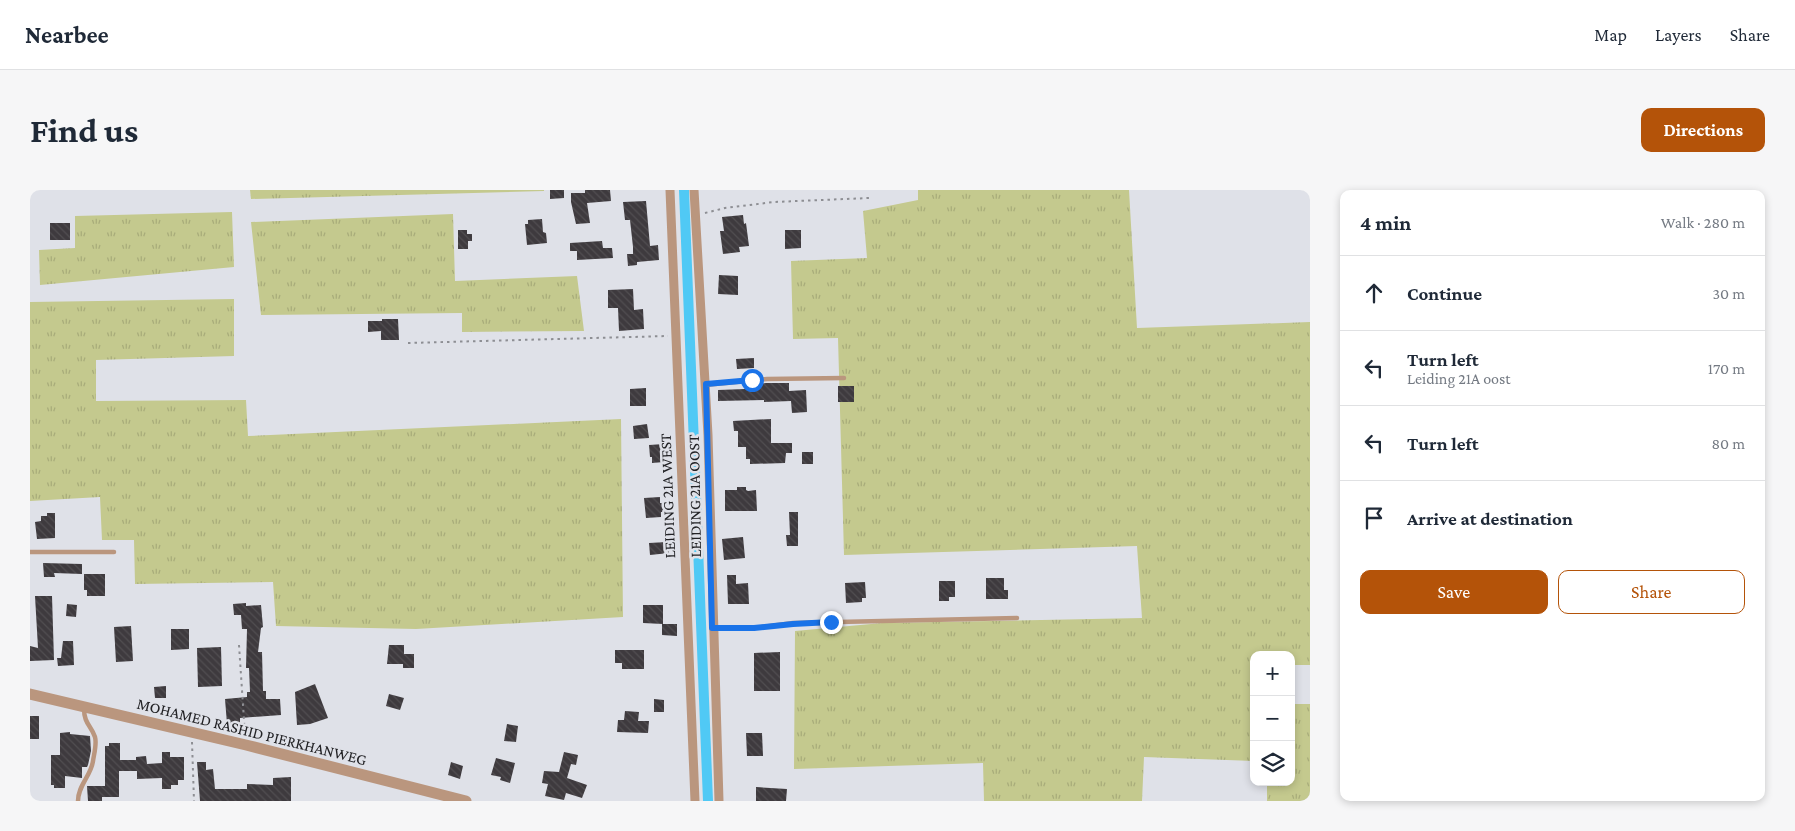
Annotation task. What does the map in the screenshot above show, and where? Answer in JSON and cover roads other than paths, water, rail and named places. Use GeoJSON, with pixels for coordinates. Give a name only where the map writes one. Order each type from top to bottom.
{"type":"FeatureCollection","features":[{"type":"Feature","properties":{"kind":"street","name":"LEIDING 21A WEST"},"geometry":{"type":"LineString","coordinates":[[670,190],[694,801]]}},
{"type":"Feature","properties":{"kind":"street","name":"LEIDING 21A OOST"},"geometry":{"type":"LineString","coordinates":[[694,190],[706,384],[712,628],[719,801]]}},
{"type":"Feature","properties":{"kind":"street","name":"MOHAMED RASHID PIERKHANWEG"},"geometry":{"type":"LineString","coordinates":[[30,694],[246,745],[466,801]]}},
{"type":"Feature","properties":{"kind":"lane"},"geometry":{"type":"LineString","coordinates":[[706,384],[767,379],[844,378]]}},
{"type":"Feature","properties":{"kind":"lane"},"geometry":{"type":"LineString","coordinates":[[30,552],[114,552]]}},
{"type":"Feature","properties":{"kind":"lane"},"geometry":{"type":"LineString","coordinates":[[712,628],[1017,618]]}},
{"type":"Feature","properties":{"kind":"lane"},"geometry":{"type":"LineString","coordinates":[[78,801],[80,788],[93,764],[95,741],[95,737],[85,720],[84,707]]}},
{"type":"Feature","properties":{"kind":"waterway"},"geometry":{"type":"LineString","coordinates":[[684,190],[708,801]]}}]}
